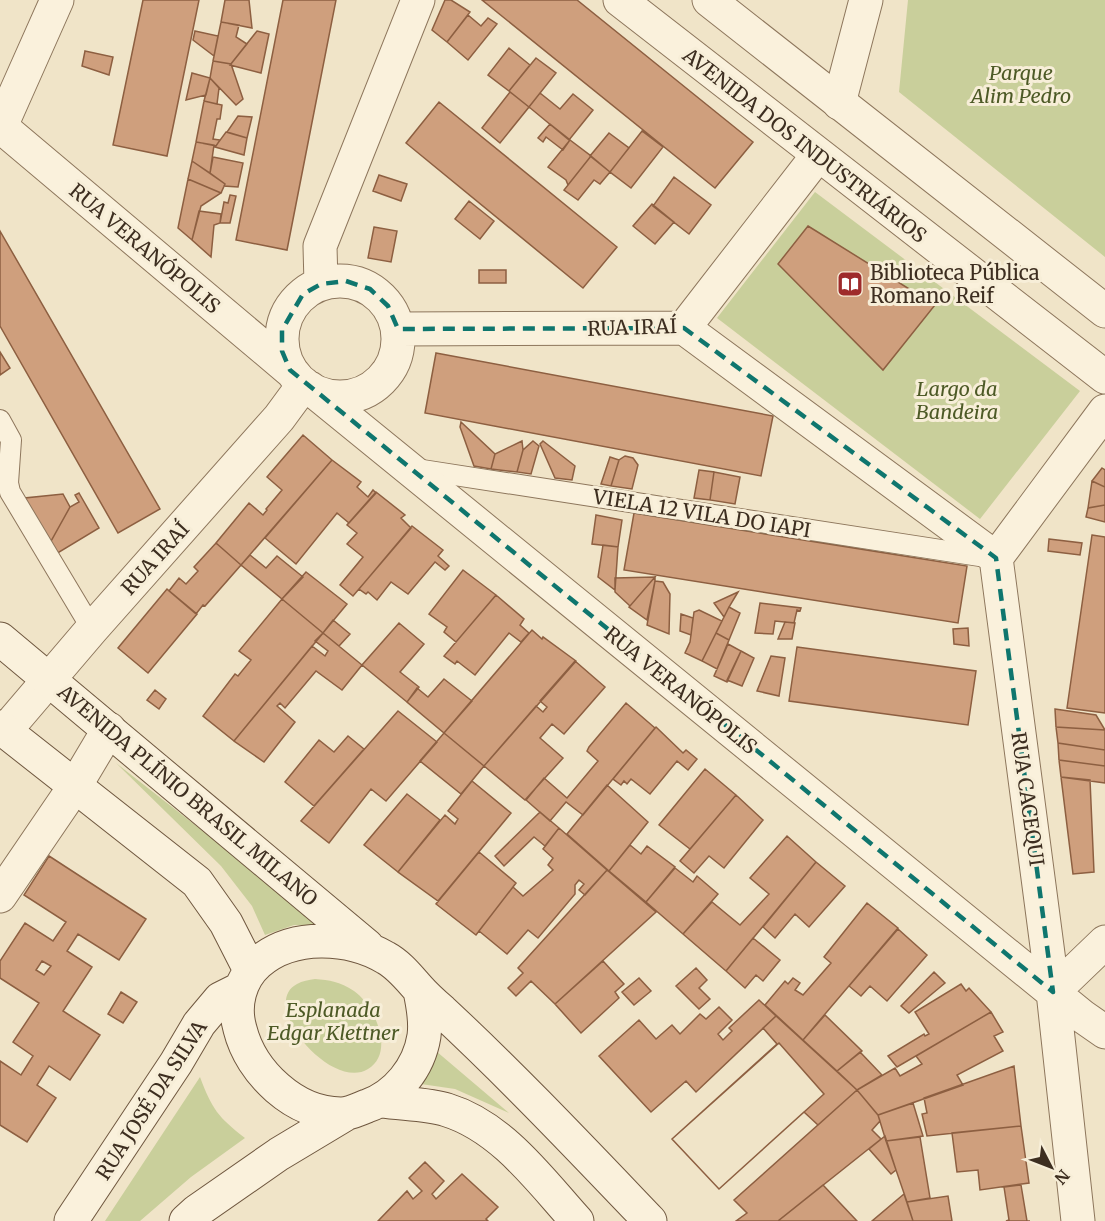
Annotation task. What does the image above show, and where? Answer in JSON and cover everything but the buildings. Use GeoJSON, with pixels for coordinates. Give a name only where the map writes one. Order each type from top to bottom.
{"type":"FeatureCollection","features":[{"type":"Feature","properties":{"kind":"street"},"geometry":{"type":"LineString","coordinates":[[0,126],[57,0]]}},
{"type":"Feature","properties":{"kind":"street"},"geometry":{"type":"LineString","coordinates":[[321,284],[320,246],[418,0]]}},
{"type":"Feature","properties":{"kind":"street","name":"AVENIDA DOS INDUSTRIÁRIOS"},"geometry":{"type":"LineString","coordinates":[[620,0],[1105,377]]}},
{"type":"Feature","properties":{"kind":"street"},"geometry":{"type":"LineString","coordinates":[[709,0],[1105,311]]}},
{"type":"Feature","properties":{"kind":"street"},"geometry":{"type":"LineString","coordinates":[[839,103],[866,0]]}},
{"type":"Feature","properties":{"kind":"street","name":"RUA VERANÓPOLIS"},"geometry":{"type":"LineString","coordinates":[[0,126],[407,468],[1082,1016],[1105,1032]]}},
{"type":"Feature","properties":{"kind":"street","name":"RUA IRAÍ"},"geometry":{"type":"LineString","coordinates":[[398,329],[684,328],[818,155]]}},
{"type":"Feature","properties":{"kind":"street"},"geometry":{"type":"LineString","coordinates":[[346,281],[370,289],[388,306],[398,329],[397,353],[387,374],[370,389],[348,397],[325,396],[301,381],[282,351],[282,330],[290,310],[303,294],[321,284],[346,281]]}},
{"type":"Feature","properties":{"kind":"street"},"geometry":{"type":"LineString","coordinates":[[684,328],[996,558],[1105,411]]}},
{"type":"Feature","properties":{"kind":"street","name":"RUA IRAÍ"},"geometry":{"type":"LineString","coordinates":[[3,729],[279,418],[301,381]]}},
{"type":"Feature","properties":{"kind":"street","name":"RUA CACEQUI"},"geometry":{"type":"LineString","coordinates":[[996,558],[1053,992],[1078,1221]]}},
{"type":"Feature","properties":{"kind":"street","name":"AVENIDA PLÍNIO BRASIL MILANO"},"geometry":{"type":"LineString","coordinates":[[0,639],[375,953]]}},
{"type":"Feature","properties":{"kind":"street"},"geometry":{"type":"LineString","coordinates":[[3,729],[197,882],[226,923],[245,980]]}},
{"type":"Feature","properties":{"kind":"street"},"geometry":{"type":"LineString","coordinates":[[0,896],[75,786],[109,729]]}},
{"type":"Feature","properties":{"kind":"street"},"geometry":{"type":"LineString","coordinates":[[344,1114],[306,1107],[284,1094],[265,1075],[248,1051],[239,1029],[238,1008],[245,980],[267,955],[298,943],[331,940],[363,947],[387,958],[501,1065],[650,1221]]}},
{"type":"Feature","properties":{"kind":"street"},"geometry":{"type":"LineString","coordinates":[[1053,992],[1105,942]]}},
{"type":"Feature","properties":{"kind":"street","name":"RUA JOSÉ DA SILVA"},"geometry":{"type":"LineString","coordinates":[[71,1221],[176,1063],[199,1024],[220,999],[245,980]]}},
{"type":"Feature","properties":{"kind":"street"},"geometry":{"type":"LineString","coordinates":[[186,1221],[279,1154],[344,1114],[382,1101],[402,1084],[416,1061],[424,1036],[424,1009],[420,991]]}},
{"type":"Feature","properties":{"kind":"street"},"geometry":{"type":"LineString","coordinates":[[382,1101],[447,1110],[487,1129],[522,1160],[577,1221]]}},
{"type":"Feature","properties":{"kind":"lane"},"geometry":{"type":"LineString","coordinates":[[0,420],[11,440],[8,483],[10,492],[92,629]]}},
{"type":"Feature","properties":{"kind":"lane","name":"VIELA 12 VILA DO IAPI"},"geometry":{"type":"LineString","coordinates":[[407,468],[996,558]]}},
{"type":"Feature","properties":{"kind":"highlighted area"},"geometry":{"type":"Polygon","coordinates":[[[346,281],[370,289],[388,306],[398,329],[684,328],[996,558],[1053,992],[290,370],[282,351],[282,330],[303,294],[321,284],[346,281]]]}},
{"type":"Feature","properties":{"kind":"green space","name":"Parque Alim Pedro"},"geometry":{"type":"Polygon","coordinates":[[[908,0],[1105,0],[1105,257],[899,92],[908,0]]]}},
{"type":"Feature","properties":{"kind":"green space","name":"Largo da Bandeira"},"geometry":{"type":"Polygon","coordinates":[[[815,192],[1080,391],[980,519],[717,318],[815,192]]]}},
{"type":"Feature","properties":{"kind":"green space"},"geometry":{"type":"Polygon","coordinates":[[[116,763],[324,926],[294,925],[265,935],[252,906],[221,866],[116,763]]]}},
{"type":"Feature","properties":{"kind":"green space","name":"Esplanada Edgar Klettner"},"geometry":{"type":"Polygon","coordinates":[[[315,979],[344,985],[354,991],[375,1017],[381,1041],[380,1052],[376,1061],[368,1069],[353,1073],[336,1068],[304,1043],[293,1026],[286,1009],[287,994],[297,984],[315,979]]]}},
{"type":"Feature","properties":{"kind":"green space"},"geometry":{"type":"Polygon","coordinates":[[[436,1051],[509,1113],[455,1089],[421,1084],[431,1068],[436,1051]]]}},
{"type":"Feature","properties":{"kind":"green space"},"geometry":{"type":"Polygon","coordinates":[[[200,1077],[217,1112],[245,1138],[191,1177],[140,1221],[105,1221],[200,1077]]]}},
{"type":"Feature","properties":{"kind":"place","name":"Biblioteca Pública Romano Reif"},"geometry":{"type":"Point","coordinates":[850,284]}}]}
